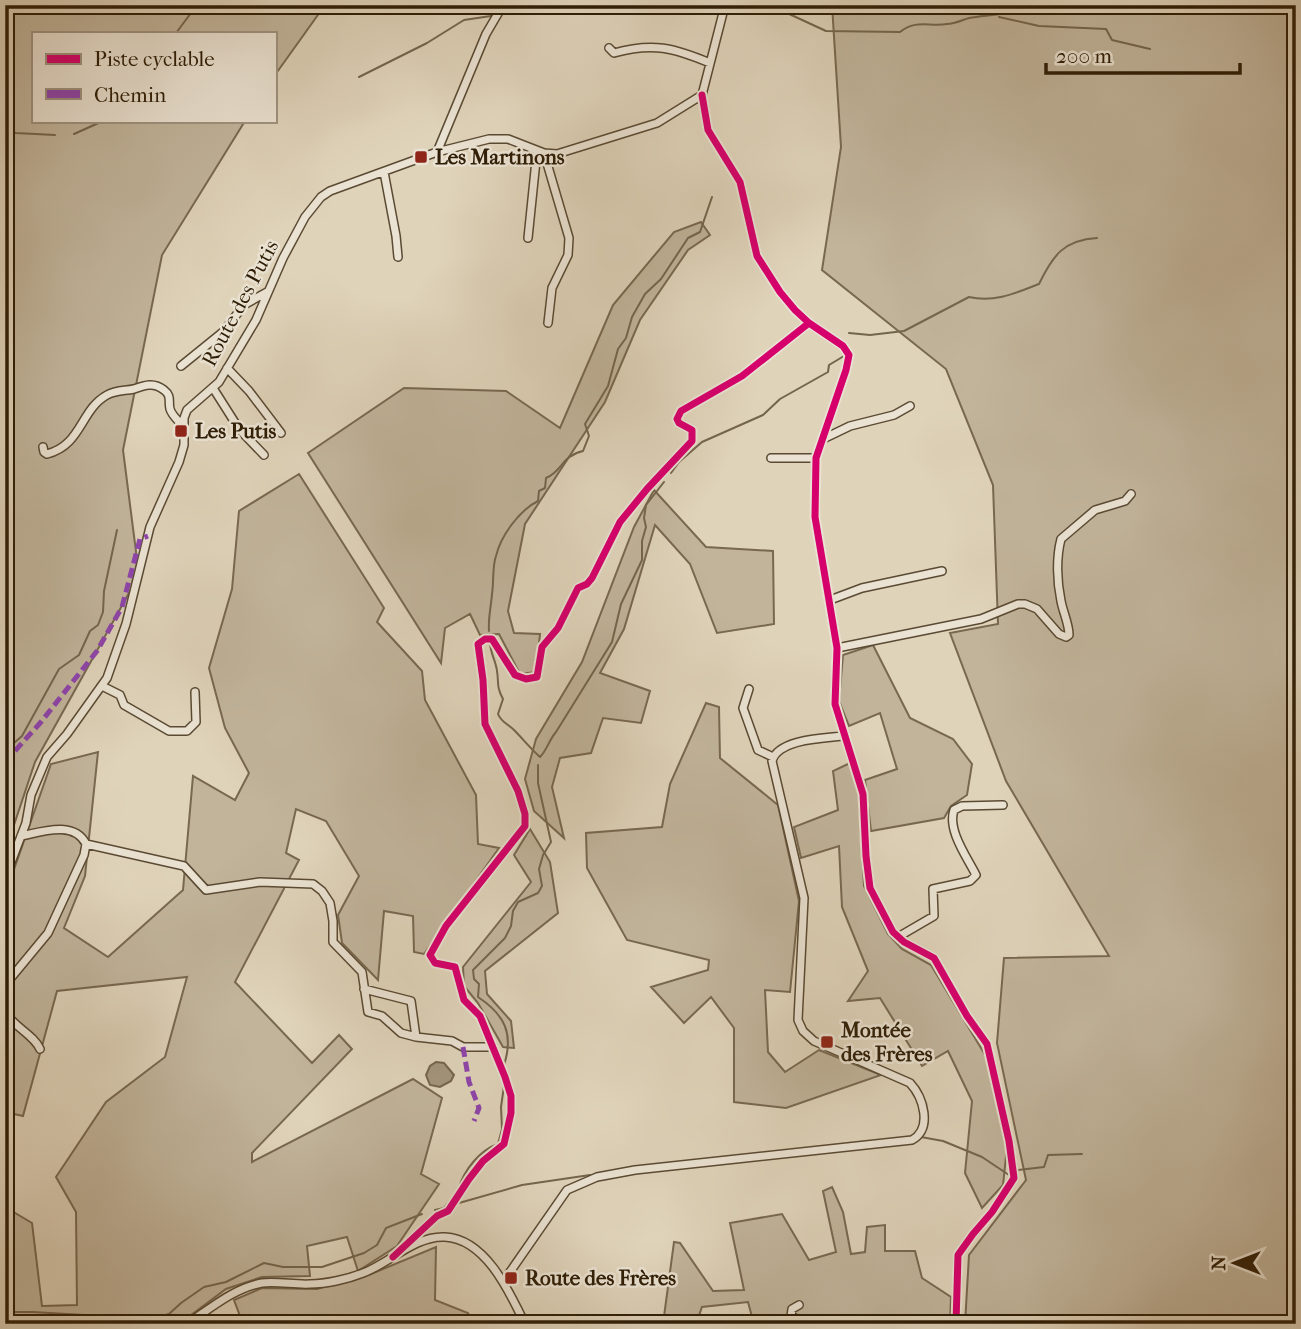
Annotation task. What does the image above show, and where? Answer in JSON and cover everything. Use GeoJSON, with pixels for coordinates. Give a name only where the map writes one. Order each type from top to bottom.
{"type":"FeatureCollection","features":[{"type":"Feature","properties":{"kind":"street"},"geometry":{"type":"LineString","coordinates":[[437,152],[487,31],[503,5]]}},
{"type":"Feature","properties":{"kind":"street"},"geometry":{"type":"LineString","coordinates":[[725,5],[702,95],[708,130],[740,182],[757,256],[780,292],[809,323],[843,346],[849,355],[816,458],[815,517],[837,648],[835,704],[863,794],[870,888],[893,932],[934,958],[967,1016],[987,1044],[1009,1141],[1014,1178],[992,1212],[958,1255],[956,1324]]}},
{"type":"Feature","properties":{"kind":"street"},"geometry":{"type":"LineString","coordinates":[[609,48],[614,53],[644,47],[670,48],[710,63]]}},
{"type":"Feature","properties":{"kind":"street","name":"Route des Putis"},"geometry":{"type":"LineString","coordinates":[[5,878],[26,823],[31,795],[47,757],[107,678],[126,624],[150,527],[179,462],[184,445],[187,411],[213,387],[227,368],[256,320],[305,217],[321,197],[330,191],[437,152],[500,138],[540,152],[566,152],[657,123],[702,95]]}},
{"type":"Feature","properties":{"kind":"street"},"geometry":{"type":"LineString","coordinates":[[528,238],[540,152]]}},
{"type":"Feature","properties":{"kind":"street"},"geometry":{"type":"LineString","coordinates":[[540,152],[569,238],[568,256],[552,288],[548,323]]}},
{"type":"Feature","properties":{"kind":"street"},"geometry":{"type":"LineString","coordinates":[[384,172],[398,257]]}},
{"type":"Feature","properties":{"kind":"street"},"geometry":{"type":"LineString","coordinates":[[181,366],[223,332],[244,305],[268,292]]}},
{"type":"Feature","properties":{"kind":"street"},"geometry":{"type":"LineString","coordinates":[[393,1257],[437,1216],[448,1212],[483,1161],[504,1144],[508,1132],[511,1096],[494,1047],[480,1016],[464,1000],[455,967],[435,963],[430,955],[446,926],[525,827],[525,814],[518,791],[485,724],[478,643],[492,639],[515,675],[537,677],[542,647],[558,628],[578,588],[592,578],[615,530],[647,489],[692,441],[691,430],[677,419],[681,411],[756,366],[809,323]]}},
{"type":"Feature","properties":{"kind":"street"},"geometry":{"type":"LineString","coordinates":[[227,368],[249,391],[281,433]]}},
{"type":"Feature","properties":{"kind":"street"},"geometry":{"type":"LineString","coordinates":[[43,447],[47,454],[75,438],[89,412],[108,394],[146,385],[158,386],[169,394],[172,413],[184,427]]}},
{"type":"Feature","properties":{"kind":"street"},"geometry":{"type":"LineString","coordinates":[[213,387],[239,429],[264,455]]}},
{"type":"Feature","properties":{"kind":"street"},"geometry":{"type":"LineString","coordinates":[[823,439],[850,426],[894,415],[910,406]]}},
{"type":"Feature","properties":{"kind":"street"},"geometry":{"type":"LineString","coordinates":[[771,458],[816,458]]}},
{"type":"Feature","properties":{"kind":"street"},"geometry":{"type":"LineString","coordinates":[[837,648],[981,619],[1018,604],[1037,609],[1059,634],[1066,637],[1069,635],[1069,629],[1060,598],[1058,567],[1061,539],[1095,510],[1125,501],[1131,494]]}},
{"type":"Feature","properties":{"kind":"street"},"geometry":{"type":"LineString","coordinates":[[830,600],[862,588],[943,571]]}},
{"type":"Feature","properties":{"kind":"street"},"geometry":{"type":"LineString","coordinates":[[102,686],[120,695],[124,705],[169,731],[187,731],[196,722],[195,692]]}},
{"type":"Feature","properties":{"kind":"street"},"geometry":{"type":"LineString","coordinates":[[748,689],[743,711],[758,750],[773,757]]}},
{"type":"Feature","properties":{"kind":"street"},"geometry":{"type":"LineString","coordinates":[[773,757],[783,747],[816,738],[843,736]]}},
{"type":"Feature","properties":{"kind":"street"},"geometry":{"type":"LineString","coordinates":[[502,1282],[567,1190],[597,1177],[635,1170],[912,1140],[922,1130],[922,1102],[918,1091],[910,1083],[814,1041],[800,1026],[804,898],[773,757]]}},
{"type":"Feature","properties":{"kind":"street"},"geometry":{"type":"LineString","coordinates":[[898,937],[934,916],[933,889],[970,881],[976,875],[954,828],[954,810],[962,806],[1003,805]]}},
{"type":"Feature","properties":{"kind":"street"},"geometry":{"type":"LineString","coordinates":[[21,836],[66,830],[78,834],[86,844],[184,866],[206,890],[260,881],[313,884],[322,891],[330,904],[333,942],[362,972],[368,1012],[382,1016],[401,1033],[452,1041],[463,1047],[494,1047]]}},
{"type":"Feature","properties":{"kind":"street"},"geometry":{"type":"LineString","coordinates":[[5,985],[48,933],[84,855],[86,844]]}},
{"type":"Feature","properties":{"kind":"street"},"geometry":{"type":"LineString","coordinates":[[364,989],[411,1001],[416,1037]]}},
{"type":"Feature","properties":{"kind":"street"},"geometry":{"type":"LineString","coordinates":[[5,1012],[40,1049]]}},
{"type":"Feature","properties":{"kind":"street"},"geometry":{"type":"LineString","coordinates":[[187,1324],[235,1291],[263,1283],[314,1284],[363,1273],[418,1243],[445,1237],[470,1245],[487,1261],[525,1324]]}},
{"type":"Feature","properties":{"kind":"street"},"geometry":{"type":"LineString","coordinates":[[799,1305],[792,1309],[791,1316],[806,1324]]}},
{"type":"Feature","properties":{"kind":"shaded area"},"geometry":{"type":"Polygon","coordinates":[[[5,5],[325,5],[276,74],[276,32],[32,32],[32,122],[244,122],[162,255],[123,450],[139,575],[35,762],[5,852],[5,5]]]}},
{"type":"Feature","properties":{"kind":"shaded area"},"geometry":{"type":"Polygon","coordinates":[[[832,5],[1296,5],[1296,1324],[965,1324],[969,1255],[1026,1180],[997,1043],[1004,958],[1109,956],[1006,781],[950,633],[998,624],[993,485],[946,369],[822,270],[841,147],[832,5]]]}},
{"type":"Feature","properties":{"kind":"shaded area"},"geometry":{"type":"Polygon","coordinates":[[[701,222],[710,235],[688,250],[640,320],[605,402],[525,524],[508,611],[514,633],[540,634],[536,672],[520,674],[499,634],[480,635],[470,614],[445,628],[441,663],[308,453],[404,388],[506,391],[560,428],[613,305],[674,232],[701,222]]]}},
{"type":"Feature","properties":{"kind":"shaded area"},"geometry":{"type":"Polygon","coordinates":[[[299,474],[384,608],[377,622],[422,671],[425,700],[476,795],[478,844],[499,848],[424,954],[414,952],[413,916],[384,911],[378,980],[342,943],[338,915],[359,876],[326,821],[296,809],[286,853],[299,860],[235,982],[312,1063],[339,1035],[352,1049],[252,1153],[252,1162],[413,1079],[442,1098],[421,1174],[439,1184],[397,1246],[358,1271],[347,1237],[307,1246],[310,1276],[262,1277],[226,1289],[179,1324],[5,1323],[5,1207],[32,1223],[42,1306],[77,1305],[76,1212],[56,1177],[106,1102],[165,1057],[187,977],[57,991],[23,1116],[5,1112],[5,895],[51,764],[98,752],[85,876],[64,928],[108,957],[183,890],[193,776],[235,800],[249,773],[225,728],[209,668],[232,589],[239,511],[299,474]]]}},
{"type":"Feature","properties":{"kind":"shaded area"},"geometry":{"type":"Polygon","coordinates":[[[654,490],[706,547],[773,551],[774,624],[717,633],[690,564],[655,525],[624,629],[600,673],[650,691],[641,723],[603,718],[591,753],[560,758],[552,787],[564,838],[534,811],[525,779],[536,739],[582,662],[634,527],[654,490]]]}},
{"type":"Feature","properties":{"kind":"shaded area"},"geometry":{"type":"Polygon","coordinates":[[[873,645],[910,718],[953,739],[972,764],[967,795],[951,806],[944,818],[871,831],[865,780],[897,769],[880,713],[849,726],[839,701],[843,655],[873,645]]]}},
{"type":"Feature","properties":{"kind":"shaded area"},"geometry":{"type":"Polygon","coordinates":[[[706,703],[719,707],[720,758],[778,805],[799,901],[790,992],[765,990],[768,1052],[785,1072],[819,1050],[881,1075],[786,1108],[734,1102],[734,1028],[711,997],[684,1023],[651,987],[708,970],[709,960],[627,940],[587,868],[586,833],[662,827],[670,784],[706,703]]]}},
{"type":"Feature","properties":{"kind":"shaded area"},"geometry":{"type":"Polygon","coordinates":[[[850,763],[859,794],[864,886],[888,934],[902,949],[931,965],[987,1058],[1007,1147],[1003,1185],[982,1208],[965,1173],[972,1101],[948,1051],[922,1066],[880,998],[848,1001],[868,971],[842,907],[839,846],[801,858],[794,827],[838,810],[833,771],[850,763]]]}},
{"type":"Feature","properties":{"kind":"shaded area"},"geometry":{"type":"Polygon","coordinates":[[[530,829],[550,862],[558,913],[485,971],[487,994],[511,1021],[514,1048],[503,1047],[478,1003],[464,986],[463,967],[531,882],[514,855],[530,829]]]}},
{"type":"Feature","properties":{"kind":"shaded area"},"geometry":{"type":"Polygon","coordinates":[[[436,1062],[444,1063],[454,1075],[451,1081],[440,1087],[430,1085],[426,1075],[430,1066],[436,1062]]]}},
{"type":"Feature","properties":{"kind":"shaded area"},"geometry":{"type":"Polygon","coordinates":[[[832,1187],[843,1212],[851,1254],[865,1252],[867,1227],[885,1225],[885,1251],[915,1251],[922,1278],[951,1297],[950,1324],[754,1324],[748,1302],[702,1307],[696,1324],[663,1324],[674,1242],[680,1243],[713,1291],[744,1290],[730,1223],[782,1214],[809,1260],[836,1252],[823,1191],[832,1187]]]}},
{"type":"Feature","properties":{"kind":"shaded area"},"geometry":{"type":"Polygon","coordinates":[[[436,1247],[435,1300],[468,1313],[474,1324],[243,1324],[234,1300],[262,1288],[317,1289],[371,1274],[436,1247]]]}},
{"type":"Feature","properties":{"kind":"waterway"},"geometry":{"type":"LineString","coordinates":[[177,32],[197,5]]}},
{"type":"Feature","properties":{"kind":"waterway"},"geometry":{"type":"LineString","coordinates":[[504,13],[535,5]]}},
{"type":"Feature","properties":{"kind":"waterway"},"geometry":{"type":"LineString","coordinates":[[765,5],[826,31],[900,32],[917,25],[950,24],[1003,13],[1021,5]]}},
{"type":"Feature","properties":{"kind":"waterway"},"geometry":{"type":"LineString","coordinates":[[359,77],[427,43],[464,20],[491,16]]}},
{"type":"Feature","properties":{"kind":"waterway"},"geometry":{"type":"LineString","coordinates":[[999,17],[1039,26],[1106,29],[1112,40],[1150,49]]}},
{"type":"Feature","properties":{"kind":"waterway"},"geometry":{"type":"LineString","coordinates":[[74,134],[101,122]]}},
{"type":"Feature","properties":{"kind":"waterway"},"geometry":{"type":"LineString","coordinates":[[5,130],[55,135]]}},
{"type":"Feature","properties":{"kind":"waterway"},"geometry":{"type":"LineString","coordinates":[[489,631],[494,565],[502,540],[518,517],[538,501],[539,491],[545,488],[546,478],[556,472],[570,456],[583,451],[589,436],[585,424],[608,386],[618,349],[626,338],[632,317],[645,294],[661,279],[688,238],[700,232],[712,197]]}},
{"type":"Feature","properties":{"kind":"waterway"},"geometry":{"type":"LineString","coordinates":[[849,333],[870,335],[904,331],[969,297],[996,298],[1022,291],[1039,284],[1055,257],[1068,246],[1097,238]]}},
{"type":"Feature","properties":{"kind":"waterway"},"geometry":{"type":"LineString","coordinates":[[671,473],[679,462],[702,442],[763,415],[780,399],[828,372],[829,365],[844,356]]}},
{"type":"Feature","properties":{"kind":"waterway"},"geometry":{"type":"LineString","coordinates":[[490,642],[503,699],[498,714],[540,757],[612,642],[621,604],[642,560],[646,505],[664,482]]}},
{"type":"Feature","properties":{"kind":"waterway"},"geometry":{"type":"LineString","coordinates":[[5,751],[22,736],[59,669],[79,655],[90,631],[98,625],[103,612],[104,591],[117,530]]}},
{"type":"Feature","properties":{"kind":"waterway"},"geometry":{"type":"LineString","coordinates":[[504,1065],[508,1044],[505,1026],[495,1011],[478,997],[479,984],[474,979],[473,970],[505,938],[518,902],[538,893],[542,886],[539,869],[551,842],[538,783],[538,765]]}},
{"type":"Feature","properties":{"kind":"waterway"},"geometry":{"type":"LineString","coordinates":[[459,1188],[474,1162],[485,1151],[498,1144],[502,1129],[504,1086]]}},
{"type":"Feature","properties":{"kind":"waterway"},"geometry":{"type":"LineString","coordinates":[[921,1137],[943,1141],[982,1157],[1009,1175]]}},
{"type":"Feature","properties":{"kind":"waterway"},"geometry":{"type":"LineString","coordinates":[[1018,1170],[1044,1167],[1048,1155],[1082,1154]]}},
{"type":"Feature","properties":{"kind":"waterway"},"geometry":{"type":"LineString","coordinates":[[459,1203],[522,1185],[590,1175]]}},
{"type":"Feature","properties":{"kind":"waterway"},"geometry":{"type":"LineString","coordinates":[[435,1210],[444,1208],[450,1201]]}},
{"type":"Feature","properties":{"kind":"waterway"},"geometry":{"type":"LineString","coordinates":[[5,1312],[152,1319],[169,1314],[204,1287],[226,1282],[264,1263],[283,1267],[322,1267],[364,1253],[377,1245],[386,1228],[422,1214]]}},
{"type":"Feature","properties":{"kind":"marked path"},"geometry":{"type":"LineString","coordinates":[[5,762],[41,722],[97,651],[122,607],[140,539],[148,536]]}},
{"type":"Feature","properties":{"kind":"marked path"},"geometry":{"type":"LineString","coordinates":[[463,1047],[469,1082],[479,1108],[474,1121]]}},
{"type":"Feature","properties":{"kind":"cycle path"},"geometry":{"type":"LineString","coordinates":[[702,95],[708,130],[740,182],[757,256],[795,310],[843,346],[849,355],[816,458],[815,517],[837,648],[835,704],[863,794],[870,888],[893,932],[904,942],[934,958],[967,1016],[987,1044],[1009,1141],[1014,1178],[992,1212],[958,1255],[956,1324]]}},
{"type":"Feature","properties":{"kind":"cycle path"},"geometry":{"type":"LineString","coordinates":[[393,1257],[437,1216],[448,1211],[483,1161],[504,1144],[511,1113],[511,1096],[505,1077],[480,1016],[464,1000],[455,967],[435,963],[430,955],[446,926],[525,826],[525,814],[518,791],[485,724],[478,644],[485,639],[492,639],[515,675],[526,679],[537,677],[542,647],[558,628],[578,588],[592,578],[620,522],[692,441],[692,430],[677,419],[681,411],[742,376],[809,323]]}},
{"type":"Feature","properties":{"kind":"place","name":"Les Martinons"},"geometry":{"type":"Point","coordinates":[421,157]}},
{"type":"Feature","properties":{"kind":"place","name":"Les Putis"},"geometry":{"type":"Point","coordinates":[181,431]}},
{"type":"Feature","properties":{"kind":"place","name":"Montée des Frères"},"geometry":{"type":"Point","coordinates":[827,1042]}},
{"type":"Feature","properties":{"kind":"place","name":"Route des Frères"},"geometry":{"type":"Point","coordinates":[511,1278]}}]}
